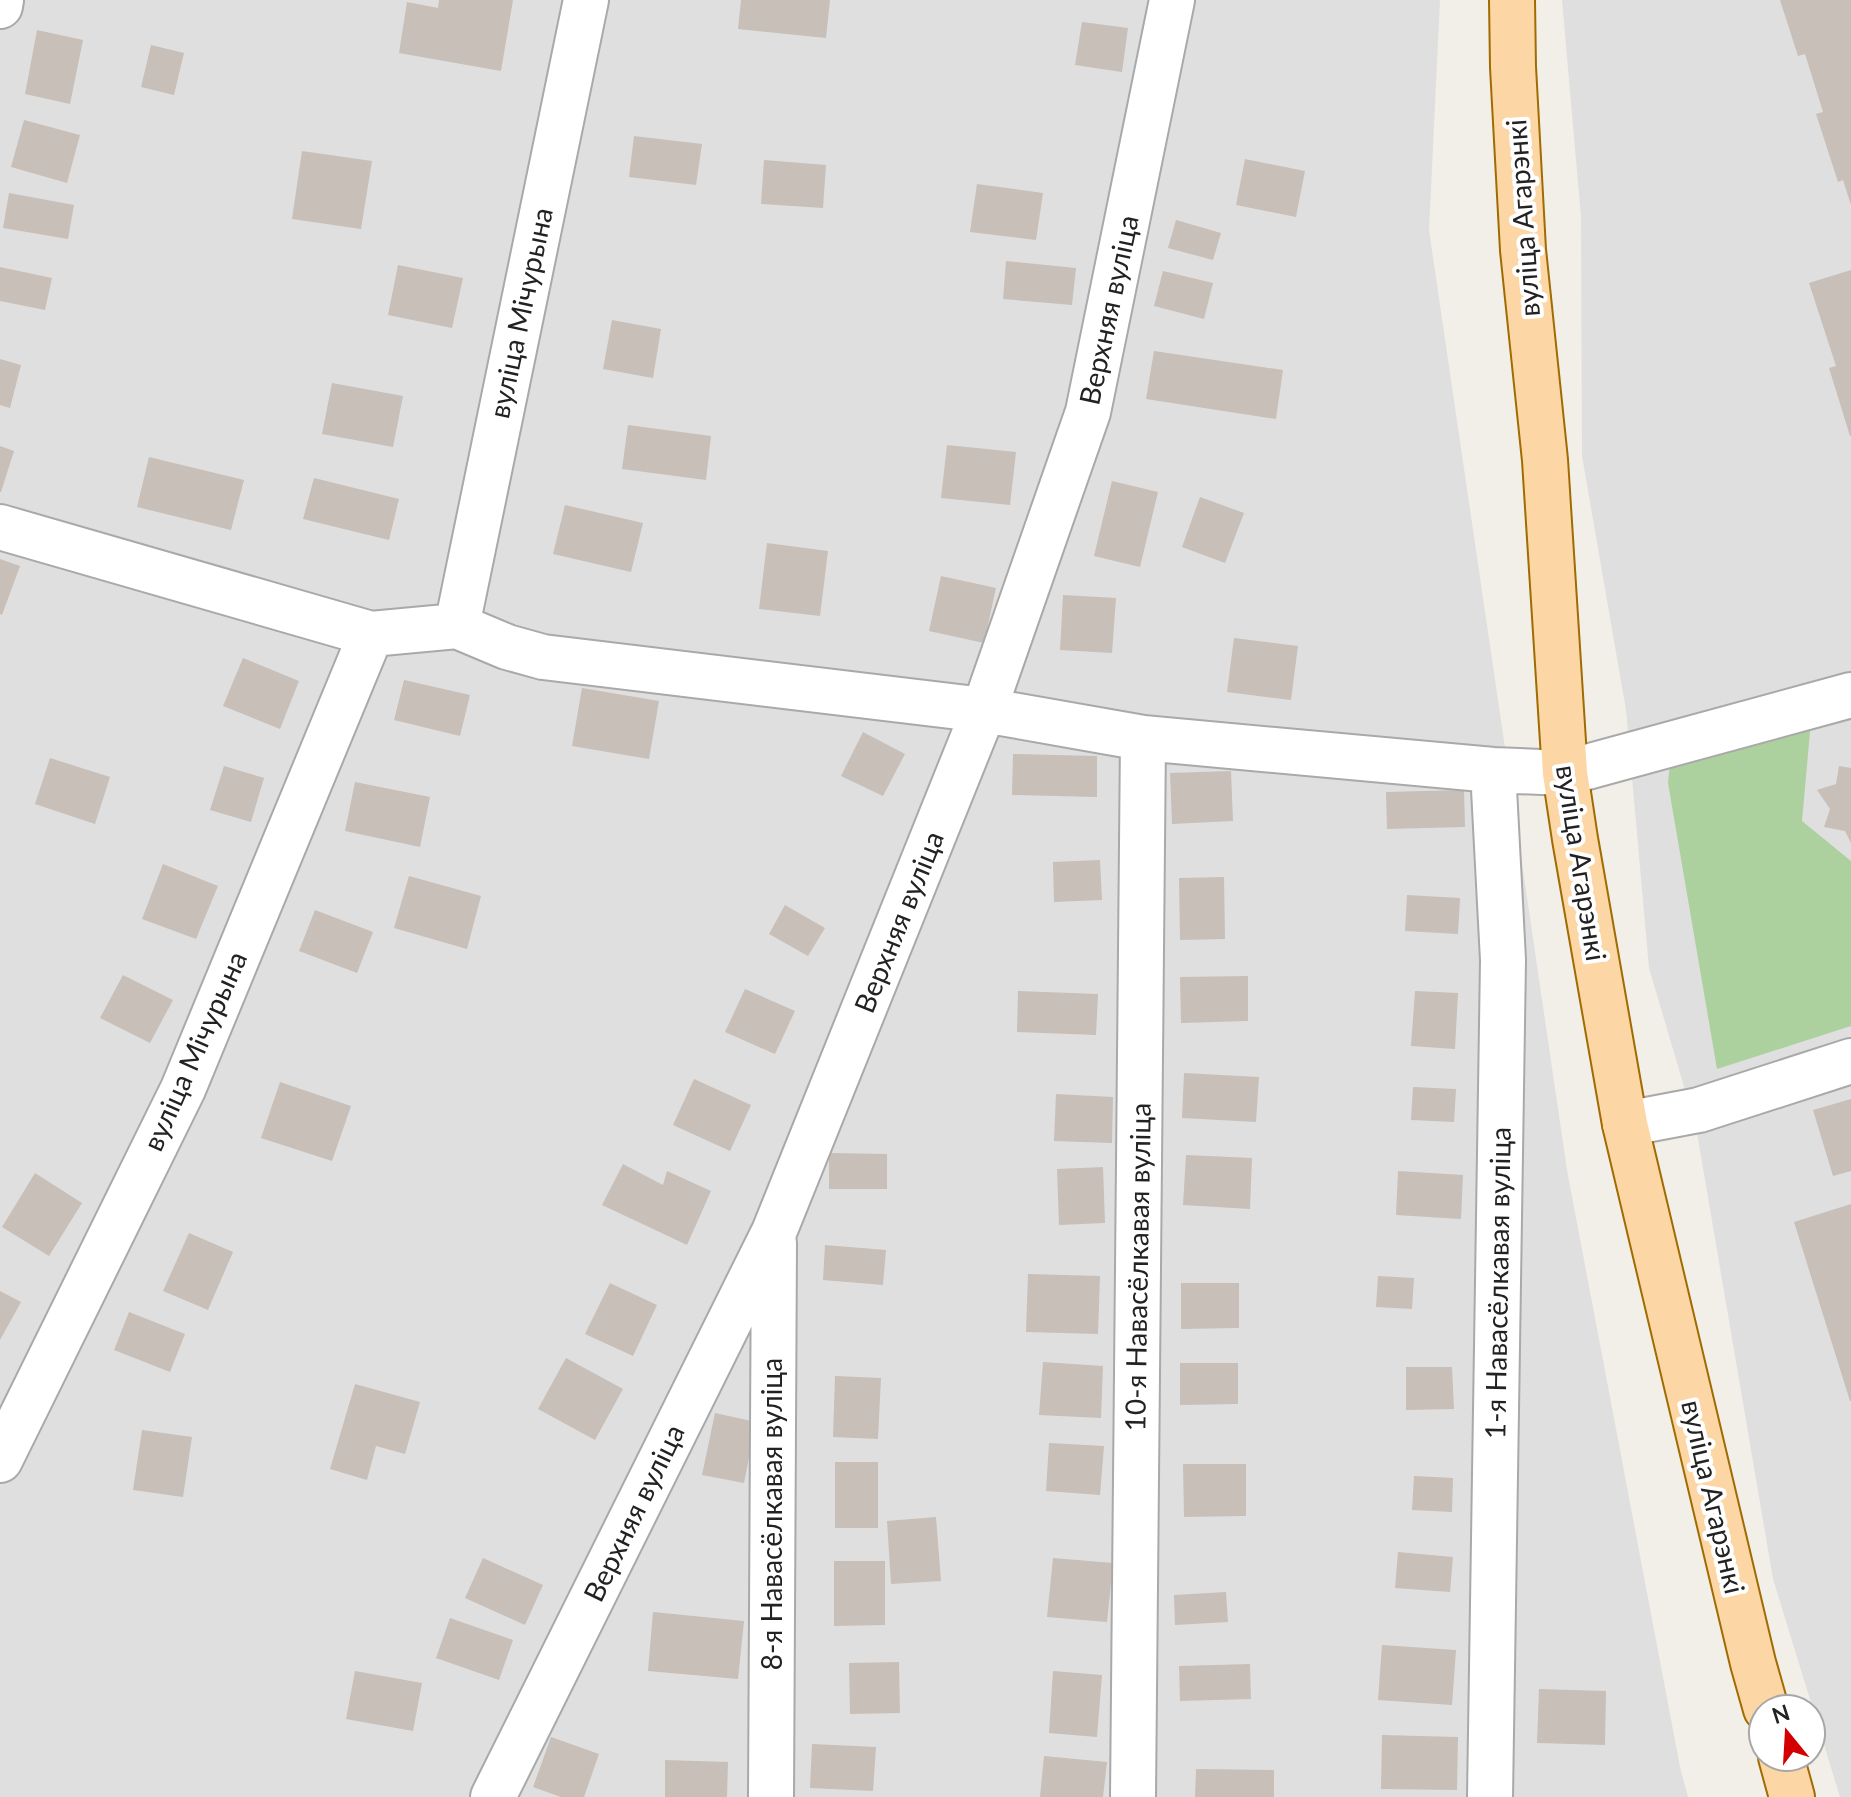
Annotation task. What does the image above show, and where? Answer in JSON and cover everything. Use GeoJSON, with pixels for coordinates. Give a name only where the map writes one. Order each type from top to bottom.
{"type":"FeatureCollection","features":[{"type":"Feature","properties":{"kind":"main road","name":"вуліца Агарэнкі"},"geometry":{"type":"LineString","coordinates":[[1512,0],[1523,250],[1545,460],[1565,773],[1625,1124],[1761,1693]]}},
{"type":"Feature","properties":{"kind":"main road"},"geometry":{"type":"LineString","coordinates":[[1785,1773],[1792,1797]]}},
{"type":"Feature","properties":{"kind":"street","name":"вуліца Мічурына"},"geometry":{"type":"LineString","coordinates":[[457,626],[586,0]]}},
{"type":"Feature","properties":{"kind":"street","name":"Верхняя вуліца"},"geometry":{"type":"LineString","coordinates":[[493,1797],[774,1232],[984,710],[1088,412],[1172,0]]}},
{"type":"Feature","properties":{"kind":"street"},"geometry":{"type":"LineString","coordinates":[[0,527],[371,634],[457,626],[507,647],[543,657],[984,710],[1143,738],[1493,770],[1565,773],[1851,695]]}},
{"type":"Feature","properties":{"kind":"street","name":"вуліца Мічурына"},"geometry":{"type":"LineString","coordinates":[[0,1460],[183,1089],[371,634]]}},
{"type":"Feature","properties":{"kind":"street","name":"10-я Навасёлкавая вуліца"},"geometry":{"type":"LineString","coordinates":[[1133,1797],[1143,738]]}},
{"type":"Feature","properties":{"kind":"street","name":"1-я Навасёлкавая вуліца"},"geometry":{"type":"LineString","coordinates":[[1490,1797],[1503,960],[1493,770]]}},
{"type":"Feature","properties":{"kind":"street"},"geometry":{"type":"LineString","coordinates":[[1625,1124],[1699,1110],[1851,1061]]}},
{"type":"Feature","properties":{"kind":"street","name":"8-я Навасёлкавая вуліца"},"geometry":{"type":"LineString","coordinates":[[771,1797],[774,1232]]}},
{"type":"Feature","properties":{"kind":"shaded area"},"geometry":{"type":"Polygon","coordinates":[[[0,0],[1440,0],[1429,230],[1567,1170],[1688,1797],[0,1797],[0,0]]]}},
{"type":"Feature","properties":{"kind":"shaded area"},"geometry":{"type":"Polygon","coordinates":[[[1562,0],[1851,0],[1851,1797],[1840,1797],[1827,1755],[1827,1693],[1808,1693],[1773,1579],[1696,1127],[1649,968],[1626,710],[1582,456],[1581,217],[1562,0]]]}},
{"type":"Feature","properties":{"kind":"green space"},"geometry":{"type":"Polygon","coordinates":[[[1811,721],[1802,821],[1851,861],[1851,1026],[1717,1069],[1668,783],[1672,744],[1811,721]]]}},
{"type":"Feature","properties":{"kind":"building"},"geometry":{"type":"Polygon","coordinates":[[[439,0],[513,0],[501,71],[399,53],[407,2],[438,8],[439,0]]]}},
{"type":"Feature","properties":{"kind":"building"},"geometry":{"type":"Polygon","coordinates":[[[741,0],[830,0],[826,38],[738,29],[741,0]]]}},
{"type":"Feature","properties":{"kind":"building"},"geometry":{"type":"Polygon","coordinates":[[[1780,0],[1851,0],[1851,205],[1843,180],[1838,182],[1816,114],[1823,112],[1805,54],[1798,56],[1780,0]]]}},
{"type":"Feature","properties":{"kind":"building"},"geometry":{"type":"Polygon","coordinates":[[[1082,22],[1128,28],[1122,72],[1075,65],[1082,22]]]}},
{"type":"Feature","properties":{"kind":"building"},"geometry":{"type":"Polygon","coordinates":[[[37,30],[83,40],[70,104],[25,94],[37,30]]]}},
{"type":"Feature","properties":{"kind":"building"},"geometry":{"type":"Polygon","coordinates":[[[151,45],[184,53],[174,95],[141,87],[151,45]]]}},
{"type":"Feature","properties":{"kind":"building"},"geometry":{"type":"Polygon","coordinates":[[[24,120],[80,135],[67,183],[11,167],[24,120]]]}},
{"type":"Feature","properties":{"kind":"building"},"geometry":{"type":"Polygon","coordinates":[[[634,136],[702,144],[696,185],[629,177],[634,136]]]}},
{"type":"Feature","properties":{"kind":"building"},"geometry":{"type":"Polygon","coordinates":[[[302,151],[372,161],[361,229],[292,219],[302,151]]]}},
{"type":"Feature","properties":{"kind":"building"},"geometry":{"type":"Polygon","coordinates":[[[1245,159],[1305,171],[1296,217],[1236,205],[1245,159]]]}},
{"type":"Feature","properties":{"kind":"building"},"geometry":{"type":"Polygon","coordinates":[[[764,160],[826,165],[823,208],[761,204],[764,160]]]}},
{"type":"Feature","properties":{"kind":"building"},"geometry":{"type":"Polygon","coordinates":[[[977,184],[1043,193],[1036,240],[970,232],[977,184]]]}},
{"type":"Feature","properties":{"kind":"building"},"geometry":{"type":"Polygon","coordinates":[[[9,193],[74,205],[68,239],[3,228],[9,193]]]}},
{"type":"Feature","properties":{"kind":"building"},"geometry":{"type":"Polygon","coordinates":[[[1176,220],[1221,233],[1213,260],[1168,248],[1176,220]]]}},
{"type":"Feature","properties":{"kind":"building"},"geometry":{"type":"Polygon","coordinates":[[[1006,261],[1076,268],[1072,305],[1003,299],[1006,261]]]}},
{"type":"Feature","properties":{"kind":"building"},"geometry":{"type":"Polygon","coordinates":[[[398,265],[463,278],[452,328],[388,315],[398,265]]]}},
{"type":"Feature","properties":{"kind":"building"},"geometry":{"type":"Polygon","coordinates":[[[0,267],[52,278],[45,310],[0,301],[0,267]]]}},
{"type":"Feature","properties":{"kind":"building"},"geometry":{"type":"Polygon","coordinates":[[[1851,270],[1850,436],[1829,368],[1836,366],[1809,283],[1851,270]]]}},
{"type":"Feature","properties":{"kind":"building"},"geometry":{"type":"Polygon","coordinates":[[[1163,271],[1213,283],[1204,319],[1154,306],[1163,271]]]}},
{"type":"Feature","properties":{"kind":"building"},"geometry":{"type":"Polygon","coordinates":[[[612,320],[661,329],[653,378],[603,369],[612,320]]]}},
{"type":"Feature","properties":{"kind":"building"},"geometry":{"type":"Polygon","coordinates":[[[1154,351],[1283,370],[1276,419],[1146,399],[1154,351]]]}},
{"type":"Feature","properties":{"kind":"building"},"geometry":{"type":"Polygon","coordinates":[[[0,359],[21,365],[10,408],[0,405],[0,359]]]}},
{"type":"Feature","properties":{"kind":"building"},"geometry":{"type":"Polygon","coordinates":[[[332,383],[403,396],[393,447],[322,434],[332,383]]]}},
{"type":"Feature","properties":{"kind":"building"},"geometry":{"type":"Polygon","coordinates":[[[628,425],[711,436],[706,480],[622,469],[628,425]]]}},
{"type":"Feature","properties":{"kind":"building"},"geometry":{"type":"Polygon","coordinates":[[[947,445],[1016,452],[1010,505],[941,498],[947,445]]]}},
{"type":"Feature","properties":{"kind":"building"},"geometry":{"type":"Polygon","coordinates":[[[0,446],[14,451],[1,492],[0,492],[0,446]]]}},
{"type":"Feature","properties":{"kind":"building"},"geometry":{"type":"Polygon","coordinates":[[[149,457],[244,480],[231,530],[137,507],[149,457]]]}},
{"type":"Feature","properties":{"kind":"building"},"geometry":{"type":"Polygon","coordinates":[[[314,478],[399,499],[389,540],[303,519],[314,478]]]}},
{"type":"Feature","properties":{"kind":"building"},"geometry":{"type":"Polygon","coordinates":[[[1112,481],[1158,492],[1140,567],[1094,556],[1112,481]]]}},
{"type":"Feature","properties":{"kind":"building"},"geometry":{"type":"Polygon","coordinates":[[[1200,497],[1244,513],[1225,563],[1182,547],[1200,497]]]}},
{"type":"Feature","properties":{"kind":"building"},"geometry":{"type":"Polygon","coordinates":[[[565,505],[643,523],[631,572],[553,554],[565,505]]]}},
{"type":"Feature","properties":{"kind":"building"},"geometry":{"type":"Polygon","coordinates":[[[767,543],[828,551],[820,616],[759,609],[767,543]]]}},
{"type":"Feature","properties":{"kind":"building"},"geometry":{"type":"Polygon","coordinates":[[[0,559],[20,566],[2,615],[0,614],[0,559]]]}},
{"type":"Feature","properties":{"kind":"building"},"geometry":{"type":"Polygon","coordinates":[[[941,576],[996,588],[984,643],[929,631],[941,576]]]}},
{"type":"Feature","properties":{"kind":"building"},"geometry":{"type":"Polygon","coordinates":[[[1063,595],[1116,598],[1112,653],[1060,650],[1063,595]]]}},
{"type":"Feature","properties":{"kind":"building"},"geometry":{"type":"Polygon","coordinates":[[[1234,638],[1298,646],[1291,700],[1227,692],[1234,638]]]}},
{"type":"Feature","properties":{"kind":"building"},"geometry":{"type":"Polygon","coordinates":[[[243,658],[299,681],[280,729],[223,706],[243,658]]]}},
{"type":"Feature","properties":{"kind":"building"},"geometry":{"type":"Polygon","coordinates":[[[404,680],[470,695],[460,736],[394,720],[404,680]]]}},
{"type":"Feature","properties":{"kind":"building"},"geometry":{"type":"Polygon","coordinates":[[[582,688],[659,701],[649,759],[572,746],[582,688]]]}},
{"type":"Feature","properties":{"kind":"building"},"geometry":{"type":"Polygon","coordinates":[[[863,732],[905,754],[883,796],[841,776],[863,732]]]}},
{"type":"Feature","properties":{"kind":"building"},"geometry":{"type":"Polygon","coordinates":[[[1013,754],[1097,756],[1097,797],[1012,795],[1013,754]]]}},
{"type":"Feature","properties":{"kind":"building"},"geometry":{"type":"Polygon","coordinates":[[[50,758],[110,777],[95,824],[35,804],[50,758]]]}},
{"type":"Feature","properties":{"kind":"building"},"geometry":{"type":"Polygon","coordinates":[[[224,766],[264,778],[251,822],[210,810],[224,766]]]}},
{"type":"Feature","properties":{"kind":"building"},"geometry":{"type":"Polygon","coordinates":[[[1839,766],[1851,768],[1851,843],[1845,831],[1824,827],[1830,809],[1817,790],[1836,784],[1839,766]]]}},
{"type":"Feature","properties":{"kind":"building"},"geometry":{"type":"Polygon","coordinates":[[[1231,771],[1233,821],[1172,824],[1170,773],[1231,771]]]}},
{"type":"Feature","properties":{"kind":"building"},"geometry":{"type":"Polygon","coordinates":[[[355,782],[430,797],[420,847],[345,831],[355,782]]]}},
{"type":"Feature","properties":{"kind":"building"},"geometry":{"type":"Polygon","coordinates":[[[1464,790],[1465,827],[1387,829],[1386,792],[1464,790]]]}},
{"type":"Feature","properties":{"kind":"building"},"geometry":{"type":"Polygon","coordinates":[[[1100,860],[1102,900],[1054,902],[1053,862],[1100,860]]]}},
{"type":"Feature","properties":{"kind":"building"},"geometry":{"type":"Polygon","coordinates":[[[163,864],[218,886],[196,939],[142,919],[163,864]]]}},
{"type":"Feature","properties":{"kind":"building"},"geometry":{"type":"Polygon","coordinates":[[[409,876],[481,896],[467,949],[394,928],[409,876]]]}},
{"type":"Feature","properties":{"kind":"building"},"geometry":{"type":"Polygon","coordinates":[[[1224,877],[1225,939],[1180,940],[1179,878],[1224,877]]]}},
{"type":"Feature","properties":{"kind":"building"},"geometry":{"type":"Polygon","coordinates":[[[1407,895],[1460,898],[1458,934],[1405,931],[1407,895]]]}},
{"type":"Feature","properties":{"kind":"building"},"geometry":{"type":"Polygon","coordinates":[[[785,905],[825,928],[808,956],[769,934],[785,905]]]}},
{"type":"Feature","properties":{"kind":"building"},"geometry":{"type":"Polygon","coordinates":[[[315,910],[373,932],[357,973],[299,951],[315,910]]]}},
{"type":"Feature","properties":{"kind":"building"},"geometry":{"type":"Polygon","coordinates":[[[123,975],[173,1000],[150,1043],[100,1018],[123,975]]]}},
{"type":"Feature","properties":{"kind":"building"},"geometry":{"type":"Polygon","coordinates":[[[1248,976],[1248,1021],[1181,1023],[1180,977],[1248,976]]]}},
{"type":"Feature","properties":{"kind":"building"},"geometry":{"type":"Polygon","coordinates":[[[745,989],[795,1011],[775,1054],[725,1032],[745,989]]]}},
{"type":"Feature","properties":{"kind":"building"},"geometry":{"type":"Polygon","coordinates":[[[1018,991],[1098,994],[1096,1035],[1017,1032],[1018,991]]]}},
{"type":"Feature","properties":{"kind":"building"},"geometry":{"type":"Polygon","coordinates":[[[1415,991],[1458,993],[1455,1049],[1411,1046],[1415,991]]]}},
{"type":"Feature","properties":{"kind":"building"},"geometry":{"type":"Polygon","coordinates":[[[1184,1073],[1259,1077],[1256,1122],[1182,1118],[1184,1073]]]}},
{"type":"Feature","properties":{"kind":"building"},"geometry":{"type":"Polygon","coordinates":[[[694,1079],[751,1105],[730,1151],[673,1125],[694,1079]]]}},
{"type":"Feature","properties":{"kind":"building"},"geometry":{"type":"Polygon","coordinates":[[[280,1082],[351,1106],[332,1161],[261,1138],[280,1082]]]}},
{"type":"Feature","properties":{"kind":"building"},"geometry":{"type":"Polygon","coordinates":[[[1413,1087],[1456,1089],[1454,1122],[1411,1120],[1413,1087]]]}},
{"type":"Feature","properties":{"kind":"building"},"geometry":{"type":"Polygon","coordinates":[[[1056,1094],[1113,1097],[1112,1143],[1054,1141],[1056,1094]]]}},
{"type":"Feature","properties":{"kind":"building"},"geometry":{"type":"Polygon","coordinates":[[[1851,1099],[1851,1171],[1833,1176],[1813,1110],[1851,1099]]]}},
{"type":"Feature","properties":{"kind":"building"},"geometry":{"type":"Polygon","coordinates":[[[829,1153],[887,1154],[887,1189],[829,1189],[829,1153]]]}},
{"type":"Feature","properties":{"kind":"building"},"geometry":{"type":"Polygon","coordinates":[[[1186,1155],[1252,1158],[1250,1209],[1183,1205],[1186,1155]]]}},
{"type":"Feature","properties":{"kind":"building"},"geometry":{"type":"Polygon","coordinates":[[[623,1164],[663,1185],[667,1171],[711,1191],[687,1245],[602,1205],[623,1164]]]}},
{"type":"Feature","properties":{"kind":"building"},"geometry":{"type":"Polygon","coordinates":[[[1103,1167],[1105,1223],[1059,1225],[1057,1169],[1103,1167]]]}},
{"type":"Feature","properties":{"kind":"building"},"geometry":{"type":"Polygon","coordinates":[[[1398,1171],[1463,1175],[1461,1219],[1396,1215],[1398,1171]]]}},
{"type":"Feature","properties":{"kind":"building"},"geometry":{"type":"Polygon","coordinates":[[[35,1173],[82,1203],[49,1256],[2,1227],[35,1173]]]}},
{"type":"Feature","properties":{"kind":"building"},"geometry":{"type":"Polygon","coordinates":[[[1851,1204],[1851,1401],[1850,1401],[1794,1222],[1851,1204]]]}},
{"type":"Feature","properties":{"kind":"building"},"geometry":{"type":"Polygon","coordinates":[[[189,1233],[233,1252],[208,1310],[163,1291],[189,1233]]]}},
{"type":"Feature","properties":{"kind":"building"},"geometry":{"type":"Polygon","coordinates":[[[825,1245],[886,1250],[883,1285],[823,1280],[825,1245]]]}},
{"type":"Feature","properties":{"kind":"building"},"geometry":{"type":"Polygon","coordinates":[[[1028,1274],[1100,1276],[1098,1334],[1026,1332],[1028,1274]]]}},
{"type":"Feature","properties":{"kind":"building"},"geometry":{"type":"Polygon","coordinates":[[[1378,1276],[1414,1278],[1412,1309],[1376,1307],[1378,1276]]]}},
{"type":"Feature","properties":{"kind":"building"},"geometry":{"type":"Polygon","coordinates":[[[610,1283],[657,1305],[633,1356],[585,1334],[610,1283]]]}},
{"type":"Feature","properties":{"kind":"building"},"geometry":{"type":"Polygon","coordinates":[[[1181,1283],[1239,1283],[1239,1328],[1181,1329],[1181,1283]]]}},
{"type":"Feature","properties":{"kind":"building"},"geometry":{"type":"Polygon","coordinates":[[[0,1291],[21,1302],[0,1340],[0,1291]]]}},
{"type":"Feature","properties":{"kind":"building"},"geometry":{"type":"Polygon","coordinates":[[[129,1312],[185,1334],[170,1372],[114,1350],[129,1312]]]}},
{"type":"Feature","properties":{"kind":"building"},"geometry":{"type":"Polygon","coordinates":[[[566,1358],[623,1389],[595,1440],[538,1409],[566,1358]]]}},
{"type":"Feature","properties":{"kind":"building"},"geometry":{"type":"Polygon","coordinates":[[[1043,1362],[1103,1366],[1101,1418],[1039,1415],[1043,1362]]]}},
{"type":"Feature","properties":{"kind":"building"},"geometry":{"type":"Polygon","coordinates":[[[1180,1363],[1238,1363],[1238,1404],[1180,1405],[1180,1363]]]}},
{"type":"Feature","properties":{"kind":"building"},"geometry":{"type":"Polygon","coordinates":[[[1406,1367],[1452,1367],[1454,1409],[1406,1410],[1406,1367]]]}},
{"type":"Feature","properties":{"kind":"building"},"geometry":{"type":"Polygon","coordinates":[[[835,1376],[881,1378],[878,1439],[833,1437],[835,1376]]]}},
{"type":"Feature","properties":{"kind":"building"},"geometry":{"type":"Polygon","coordinates":[[[355,1384],[420,1402],[405,1454],[376,1446],[367,1480],[330,1469],[355,1384]]]}},
{"type":"Feature","properties":{"kind":"building"},"geometry":{"type":"Polygon","coordinates":[[[715,1413],[756,1422],[744,1483],[702,1475],[715,1413]]]}},
{"type":"Feature","properties":{"kind":"building"},"geometry":{"type":"Polygon","coordinates":[[[142,1430],[192,1437],[183,1497],[133,1490],[142,1430]]]}},
{"type":"Feature","properties":{"kind":"building"},"geometry":{"type":"Polygon","coordinates":[[[1049,1443],[1104,1446],[1100,1495],[1046,1491],[1049,1443]]]}},
{"type":"Feature","properties":{"kind":"building"},"geometry":{"type":"Polygon","coordinates":[[[835,1462],[878,1462],[878,1528],[835,1528],[835,1462]]]}},
{"type":"Feature","properties":{"kind":"building"},"geometry":{"type":"Polygon","coordinates":[[[1183,1464],[1246,1464],[1246,1516],[1184,1517],[1183,1464]]]}},
{"type":"Feature","properties":{"kind":"building"},"geometry":{"type":"Polygon","coordinates":[[[1414,1476],[1453,1478],[1452,1512],[1412,1510],[1414,1476]]]}},
{"type":"Feature","properties":{"kind":"building"},"geometry":{"type":"Polygon","coordinates":[[[936,1517],[941,1581],[891,1584],[887,1521],[936,1517]]]}},
{"type":"Feature","properties":{"kind":"building"},"geometry":{"type":"Polygon","coordinates":[[[1398,1552],[1453,1557],[1450,1592],[1395,1588],[1398,1552]]]}},
{"type":"Feature","properties":{"kind":"building"},"geometry":{"type":"Polygon","coordinates":[[[483,1558],[543,1585],[525,1625],[465,1598],[483,1558]]]}},
{"type":"Feature","properties":{"kind":"building"},"geometry":{"type":"Polygon","coordinates":[[[1053,1558],[1113,1563],[1107,1622],[1047,1617],[1053,1558]]]}},
{"type":"Feature","properties":{"kind":"building"},"geometry":{"type":"Polygon","coordinates":[[[834,1561],[885,1561],[885,1625],[834,1626],[834,1561]]]}},
{"type":"Feature","properties":{"kind":"building"},"geometry":{"type":"Polygon","coordinates":[[[1226,1592],[1228,1622],[1175,1625],[1174,1595],[1226,1592]]]}},
{"type":"Feature","properties":{"kind":"building"},"geometry":{"type":"Polygon","coordinates":[[[653,1612],[744,1621],[738,1679],[648,1671],[653,1612]]]}},
{"type":"Feature","properties":{"kind":"building"},"geometry":{"type":"Polygon","coordinates":[[[450,1618],[513,1640],[499,1680],[436,1658],[450,1618]]]}},
{"type":"Feature","properties":{"kind":"building"},"geometry":{"type":"Polygon","coordinates":[[[1382,1645],[1456,1650],[1452,1705],[1378,1700],[1382,1645]]]}},
{"type":"Feature","properties":{"kind":"building"},"geometry":{"type":"Polygon","coordinates":[[[899,1662],[900,1713],[850,1714],[849,1663],[899,1662]]]}},
{"type":"Feature","properties":{"kind":"building"},"geometry":{"type":"Polygon","coordinates":[[[1250,1664],[1251,1699],[1180,1701],[1179,1666],[1250,1664]]]}},
{"type":"Feature","properties":{"kind":"building"},"geometry":{"type":"Polygon","coordinates":[[[355,1671],[422,1683],[413,1731],[346,1719],[355,1671]]]}},
{"type":"Feature","properties":{"kind":"building"},"geometry":{"type":"Polygon","coordinates":[[[1053,1671],[1102,1675],[1097,1737],[1049,1733],[1053,1671]]]}},
{"type":"Feature","properties":{"kind":"building"},"geometry":{"type":"Polygon","coordinates":[[[1539,1689],[1606,1691],[1605,1745],[1537,1743],[1539,1689]]]}},
{"type":"Feature","properties":{"kind":"building"},"geometry":{"type":"Polygon","coordinates":[[[1382,1735],[1458,1737],[1457,1790],[1381,1789],[1382,1735]]]}},
{"type":"Feature","properties":{"kind":"building"},"geometry":{"type":"Polygon","coordinates":[[[551,1737],[599,1754],[584,1797],[561,1797],[533,1787],[551,1737]]]}},
{"type":"Feature","properties":{"kind":"building"},"geometry":{"type":"Polygon","coordinates":[[[812,1744],[876,1747],[873,1791],[810,1788],[812,1744]]]}},
{"type":"Feature","properties":{"kind":"building"},"geometry":{"type":"Polygon","coordinates":[[[1044,1756],[1107,1762],[1103,1797],[1040,1797],[1044,1756]]]}},
{"type":"Feature","properties":{"kind":"building"},"geometry":{"type":"Polygon","coordinates":[[[665,1760],[728,1762],[727,1797],[665,1797],[665,1760]]]}},
{"type":"Feature","properties":{"kind":"building"},"geometry":{"type":"Polygon","coordinates":[[[1196,1769],[1274,1770],[1274,1797],[1195,1797],[1196,1769]]]}}]}
